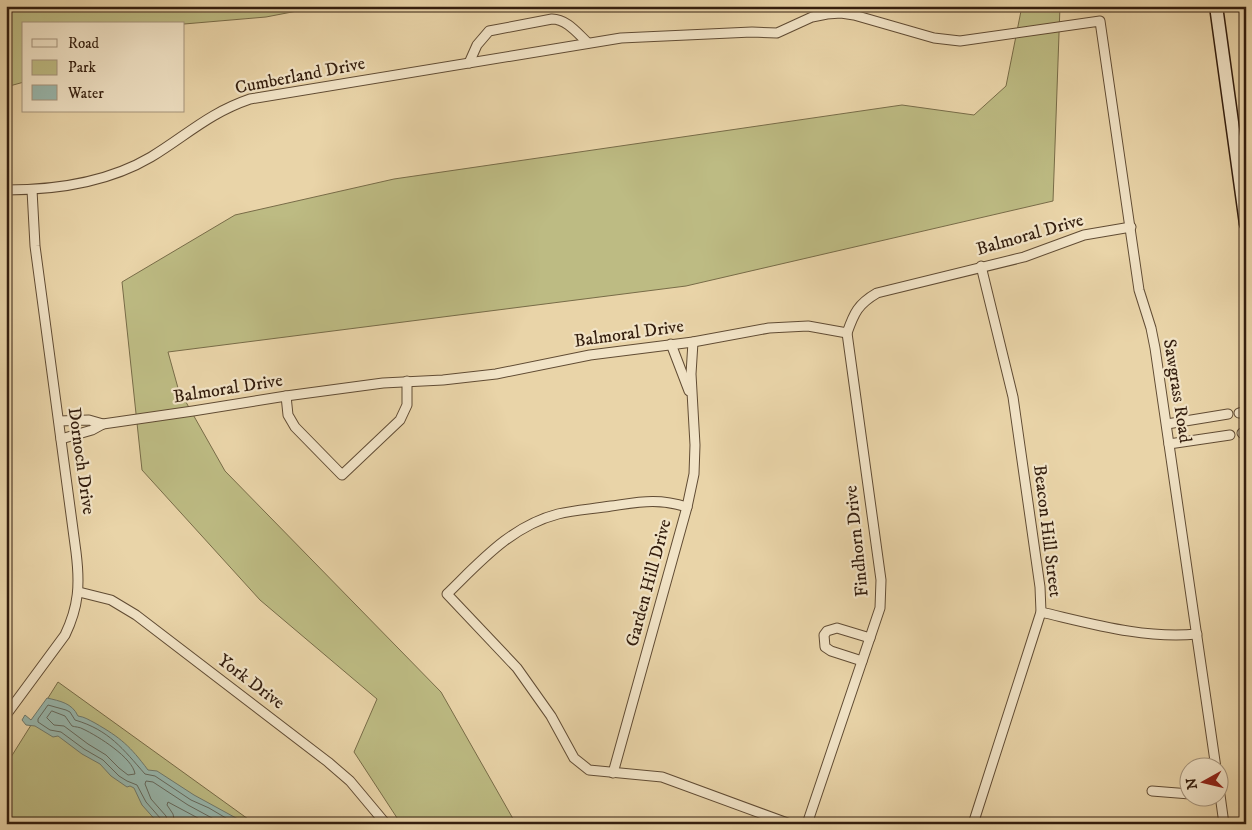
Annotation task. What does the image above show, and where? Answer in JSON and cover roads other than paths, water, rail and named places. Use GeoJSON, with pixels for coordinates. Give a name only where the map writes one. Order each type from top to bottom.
{"type":"FeatureCollection","features":[{"type":"Feature","properties":{"kind":"street"},"geometry":{"type":"LineString","coordinates":[[1216,6],[1246,224]]}},
{"type":"Feature","properties":{"kind":"street","name":"Cumberland Drive"},"geometry":{"type":"LineString","coordinates":[[6,190],[32,190],[89,182],[134,167],[204,120],[233,105],[250,100],[588,43],[621,38],[752,32],[777,33],[812,18],[841,13],[934,38],[960,41],[1100,21]]}},
{"type":"Feature","properties":{"kind":"street"},"geometry":{"type":"LineString","coordinates":[[469,63],[477,45],[489,31],[552,19],[561,20],[567,24],[588,43]]}},
{"type":"Feature","properties":{"kind":"street","name":"Sawgrass Road"},"geometry":{"type":"LineString","coordinates":[[1100,21],[1139,290],[1151,328],[1167,424],[1215,758]]}},
{"type":"Feature","properties":{"kind":"street","name":"Dornoch Drive"},"geometry":{"type":"LineString","coordinates":[[6,715],[65,635],[72,621],[79,592],[77,559],[35,246],[32,190]]}},
{"type":"Feature","properties":{"kind":"street","name":"Balmoral Drive"},"geometry":{"type":"LineString","coordinates":[[61,439],[92,430],[103,424],[383,383],[443,380],[496,374],[590,355],[693,342],[789,326],[808,326],[847,333],[854,314],[861,304],[877,293],[1024,257],[1084,235],[1131,227]]}},
{"type":"Feature","properties":{"kind":"street","name":"Beacon Hill Street"},"geometry":{"type":"LineString","coordinates":[[973,824],[1041,612],[1040,587],[1013,397],[981,266]]}},
{"type":"Feature","properties":{"kind":"street","name":"Findhorn Drive"},"geometry":{"type":"LineString","coordinates":[[807,824],[880,608],[881,580],[847,333]]}},
{"type":"Feature","properties":{"kind":"street","name":"Garden Hill Drive"},"geometry":{"type":"LineString","coordinates":[[613,773],[687,507],[694,474],[691,374],[693,342]]}},
{"type":"Feature","properties":{"kind":"street","name":"Garden Hill Drive"},"geometry":{"type":"LineString","coordinates":[[671,344],[692,398]]}},
{"type":"Feature","properties":{"kind":"street"},"geometry":{"type":"LineString","coordinates":[[286,396],[288,415],[295,427],[342,476],[400,420],[406,405],[407,382]]}},
{"type":"Feature","properties":{"kind":"street"},"geometry":{"type":"LineString","coordinates":[[1167,424],[1228,414]]}},
{"type":"Feature","properties":{"kind":"street","name":"Balmoral Drive"},"geometry":{"type":"LineString","coordinates":[[59,422],[89,420],[103,424]]}},
{"type":"Feature","properties":{"kind":"street"},"geometry":{"type":"LineString","coordinates":[[1169,444],[1230,435]]}},
{"type":"Feature","properties":{"kind":"street"},"geometry":{"type":"LineString","coordinates":[[687,507],[672,502],[655,500],[574,511],[542,519],[528,525],[504,540],[447,594],[517,668],[551,716],[574,758],[589,770],[668,778],[790,824]]}},
{"type":"Feature","properties":{"kind":"street","name":"York Drive"},"geometry":{"type":"LineString","coordinates":[[79,592],[111,600],[136,615],[328,762],[350,781],[386,824]]}},
{"type":"Feature","properties":{"kind":"street"},"geometry":{"type":"LineString","coordinates":[[1041,612],[1136,633],[1174,636],[1197,634]]}},
{"type":"Feature","properties":{"kind":"street"},"geometry":{"type":"LineString","coordinates":[[862,661],[831,651],[825,647],[824,635],[827,631],[837,628],[870,638]]}},
{"type":"Feature","properties":{"kind":"street"},"geometry":{"type":"LineString","coordinates":[[1152,791],[1180,793]]}},
{"type":"Feature","properties":{"kind":"street"},"geometry":{"type":"LineString","coordinates":[[1222,808],[1224,824]]}},
{"type":"Feature","properties":{"kind":"water"},"geometry":{"type":"Polygon","coordinates":[[[47,698],[65,703],[78,716],[112,733],[136,755],[148,770],[157,771],[194,795],[247,824],[159,824],[142,805],[134,788],[127,787],[111,776],[100,764],[82,754],[58,736],[53,737],[35,726],[26,725],[22,720],[25,715],[31,720],[47,698]]]}}]}
